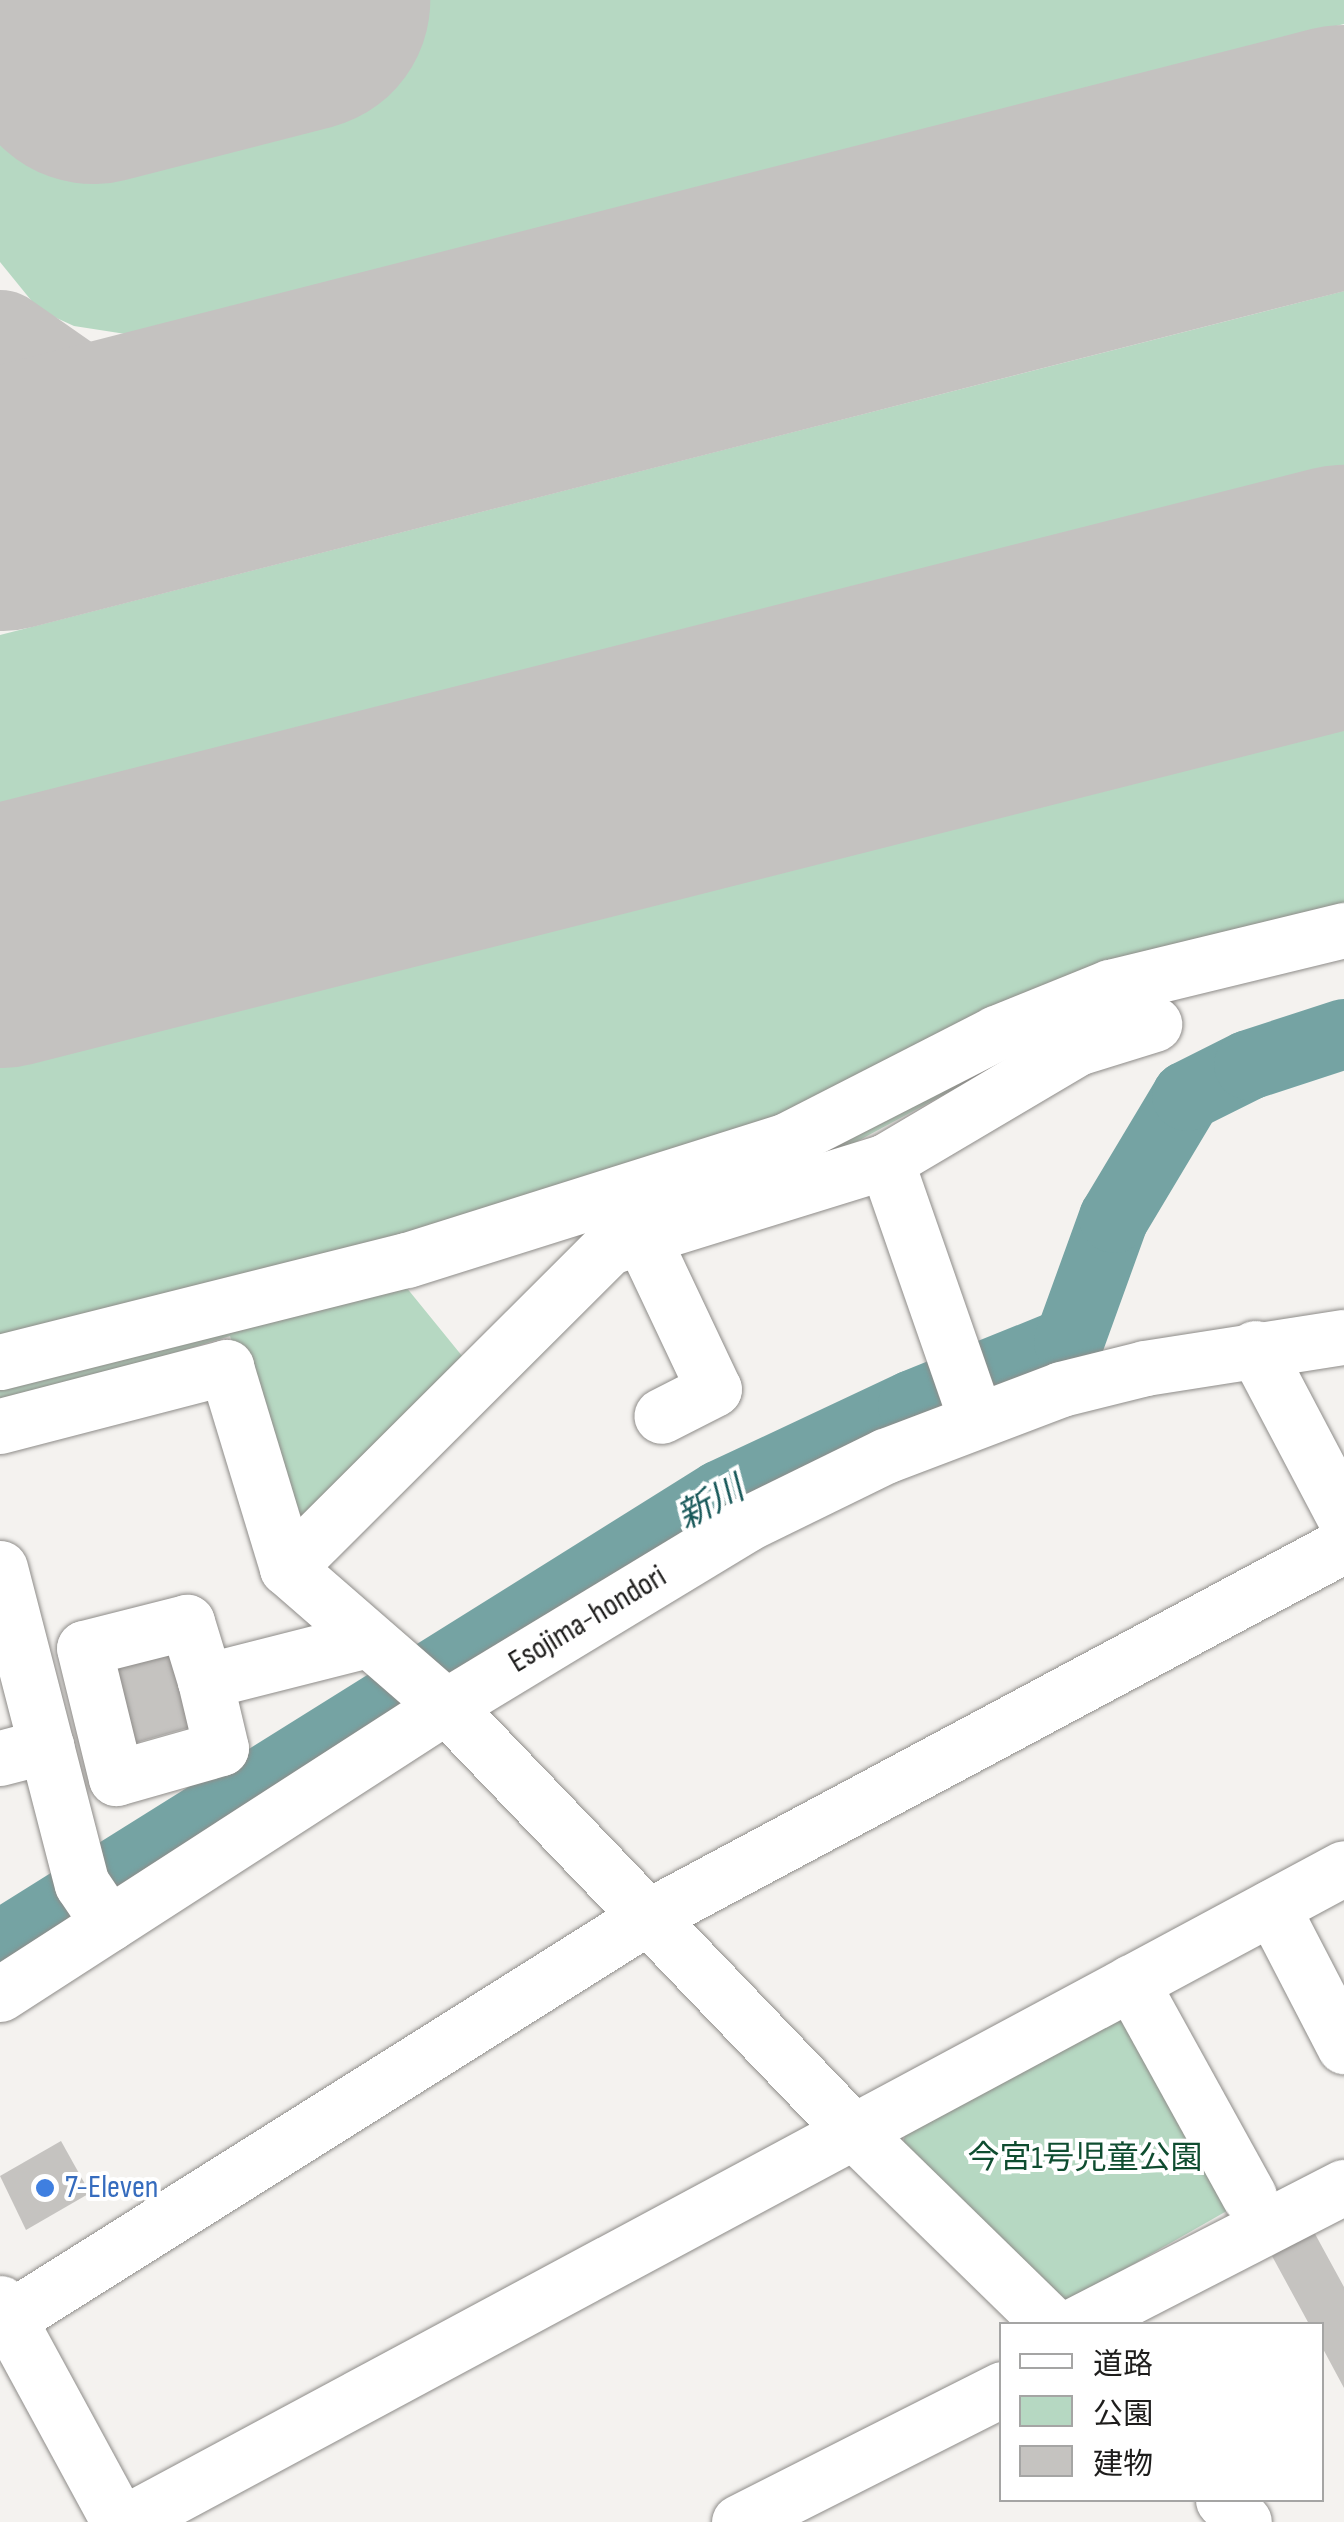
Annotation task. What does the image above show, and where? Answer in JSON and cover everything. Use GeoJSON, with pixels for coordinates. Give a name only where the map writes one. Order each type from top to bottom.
{"type":"FeatureCollection","features":[{"type":"Feature","properties":{"kind":"street"},"geometry":{"type":"LineString","coordinates":[[0,1362],[407,1260],[749,1152],[786,1140],[996,1032],[1110,987],[1344,930]]}},
{"type":"Feature","properties":{"kind":"street"},"geometry":{"type":"LineString","coordinates":[[286,1568],[609,1247],[886,1161],[1077,1048],[1154,1024]]}},
{"type":"Feature","properties":{"kind":"street"},"geometry":{"type":"LineString","coordinates":[[886,1161],[976,1419]]}},
{"type":"Feature","properties":{"kind":"street"},"geometry":{"type":"LineString","coordinates":[[642,1237],[714,1389],[661,1416]]}},
{"type":"Feature","properties":{"kind":"street","name":"Esojima-hondori"},"geometry":{"type":"LineString","coordinates":[[0,1994],[446,1706],[746,1524],[976,1419],[1078,1385],[1256,1348],[1344,1336]]}},
{"type":"Feature","properties":{"kind":"street"},"geometry":{"type":"LineString","coordinates":[[1256,1348],[1344,1517]]}},
{"type":"Feature","properties":{"kind":"street"},"geometry":{"type":"LineString","coordinates":[[0,1426],[226,1367],[286,1568],[446,1706],[852,2130],[1049,2322]]}},
{"type":"Feature","properties":{"kind":"street"},"geometry":{"type":"LineString","coordinates":[[1344,1545],[649,1916],[3,2315],[122,2522],[1344,1868]]}},
{"type":"Feature","properties":{"kind":"street"},"geometry":{"type":"LineString","coordinates":[[0,1568],[23,1752],[82,1884],[109,1924]]}},
{"type":"Feature","properties":{"kind":"street"},"geometry":{"type":"LineString","coordinates":[[205,1681],[367,1640]]}},
{"type":"Feature","properties":{"kind":"street"},"geometry":{"type":"LineString","coordinates":[[1272,1907],[1344,2046]]}},
{"type":"Feature","properties":{"kind":"street"},"geometry":{"type":"LineString","coordinates":[[1131,1982],[1249,2196]]}},
{"type":"Feature","properties":{"kind":"street"},"geometry":{"type":"LineString","coordinates":[[1081,2322],[1344,2187]]}},
{"type":"Feature","properties":{"kind":"street"},"geometry":{"type":"LineString","coordinates":[[739,2522],[999,2390]]}},
{"type":"Feature","properties":{"kind":"street"},"geometry":{"type":"LineString","coordinates":[[1224,2502],[1244,2522]]}},
{"type":"Feature","properties":{"kind":"green space"},"geometry":{"type":"Polygon","coordinates":[[[0,0],[1344,0],[1344,24],[132,335],[74,326],[39,310],[0,262],[0,0]]]}},
{"type":"Feature","properties":{"kind":"green space"},"geometry":{"type":"Polygon","coordinates":[[[1344,291],[1344,955],[1080,1021],[830,1156],[406,1287],[467,1362],[290,1533],[230,1336],[0,1406],[0,635],[1344,291]]]}},
{"type":"Feature","properties":{"kind":"green space","name":"今宮1号児童公園"},"geometry":{"type":"Polygon","coordinates":[[[1132,2007],[1239,2204],[1067,2302],[901,2149],[911,2116],[1132,2007]]]}},
{"type":"Feature","properties":{"kind":"building"},"geometry":{"type":"Polygon","coordinates":[[[170,1653],[191,1727],[128,1745],[107,1670],[170,1653]]]}},
{"type":"Feature","properties":{"kind":"building","name":"7-Eleven"},"geometry":{"type":"Polygon","coordinates":[[[61,2141],[90,2193],[26,2230],[0,2176],[61,2141]]]}},
{"type":"Feature","properties":{"kind":"building"},"geometry":{"type":"Polygon","coordinates":[[[1314,2232],[1344,2287],[1344,2388],[1324,2351],[1324,2322],[1308,2322],[1272,2256],[1314,2232]]]}},
{"type":"Feature","properties":{"kind":"waterway","name":"新川"},"geometry":{"type":"LineString","coordinates":[[0,1946],[721,1495],[913,1405],[1069,1342],[1114,1218],[1187,1096],[1249,1065],[1344,1034]]}},
{"type":"Feature","properties":{"kind":"taxiway"},"geometry":{"type":"LineString","coordinates":[[0,342],[112,420],[200,449]]}},
{"type":"Feature","properties":{"kind":"runway"},"geometry":{"type":"LineString","coordinates":[[93,53],[299,0]]}},
{"type":"Feature","properties":{"kind":"runway"},"geometry":{"type":"LineString","coordinates":[[0,500],[1344,156]]}},
{"type":"Feature","properties":{"kind":"runway"},"geometry":{"type":"LineString","coordinates":[[0,937],[1344,596]]}},
{"type":"Feature","properties":{"kind":"place","name":"7-Eleven"},"geometry":{"type":"Point","coordinates":[45,2188]}}]}
